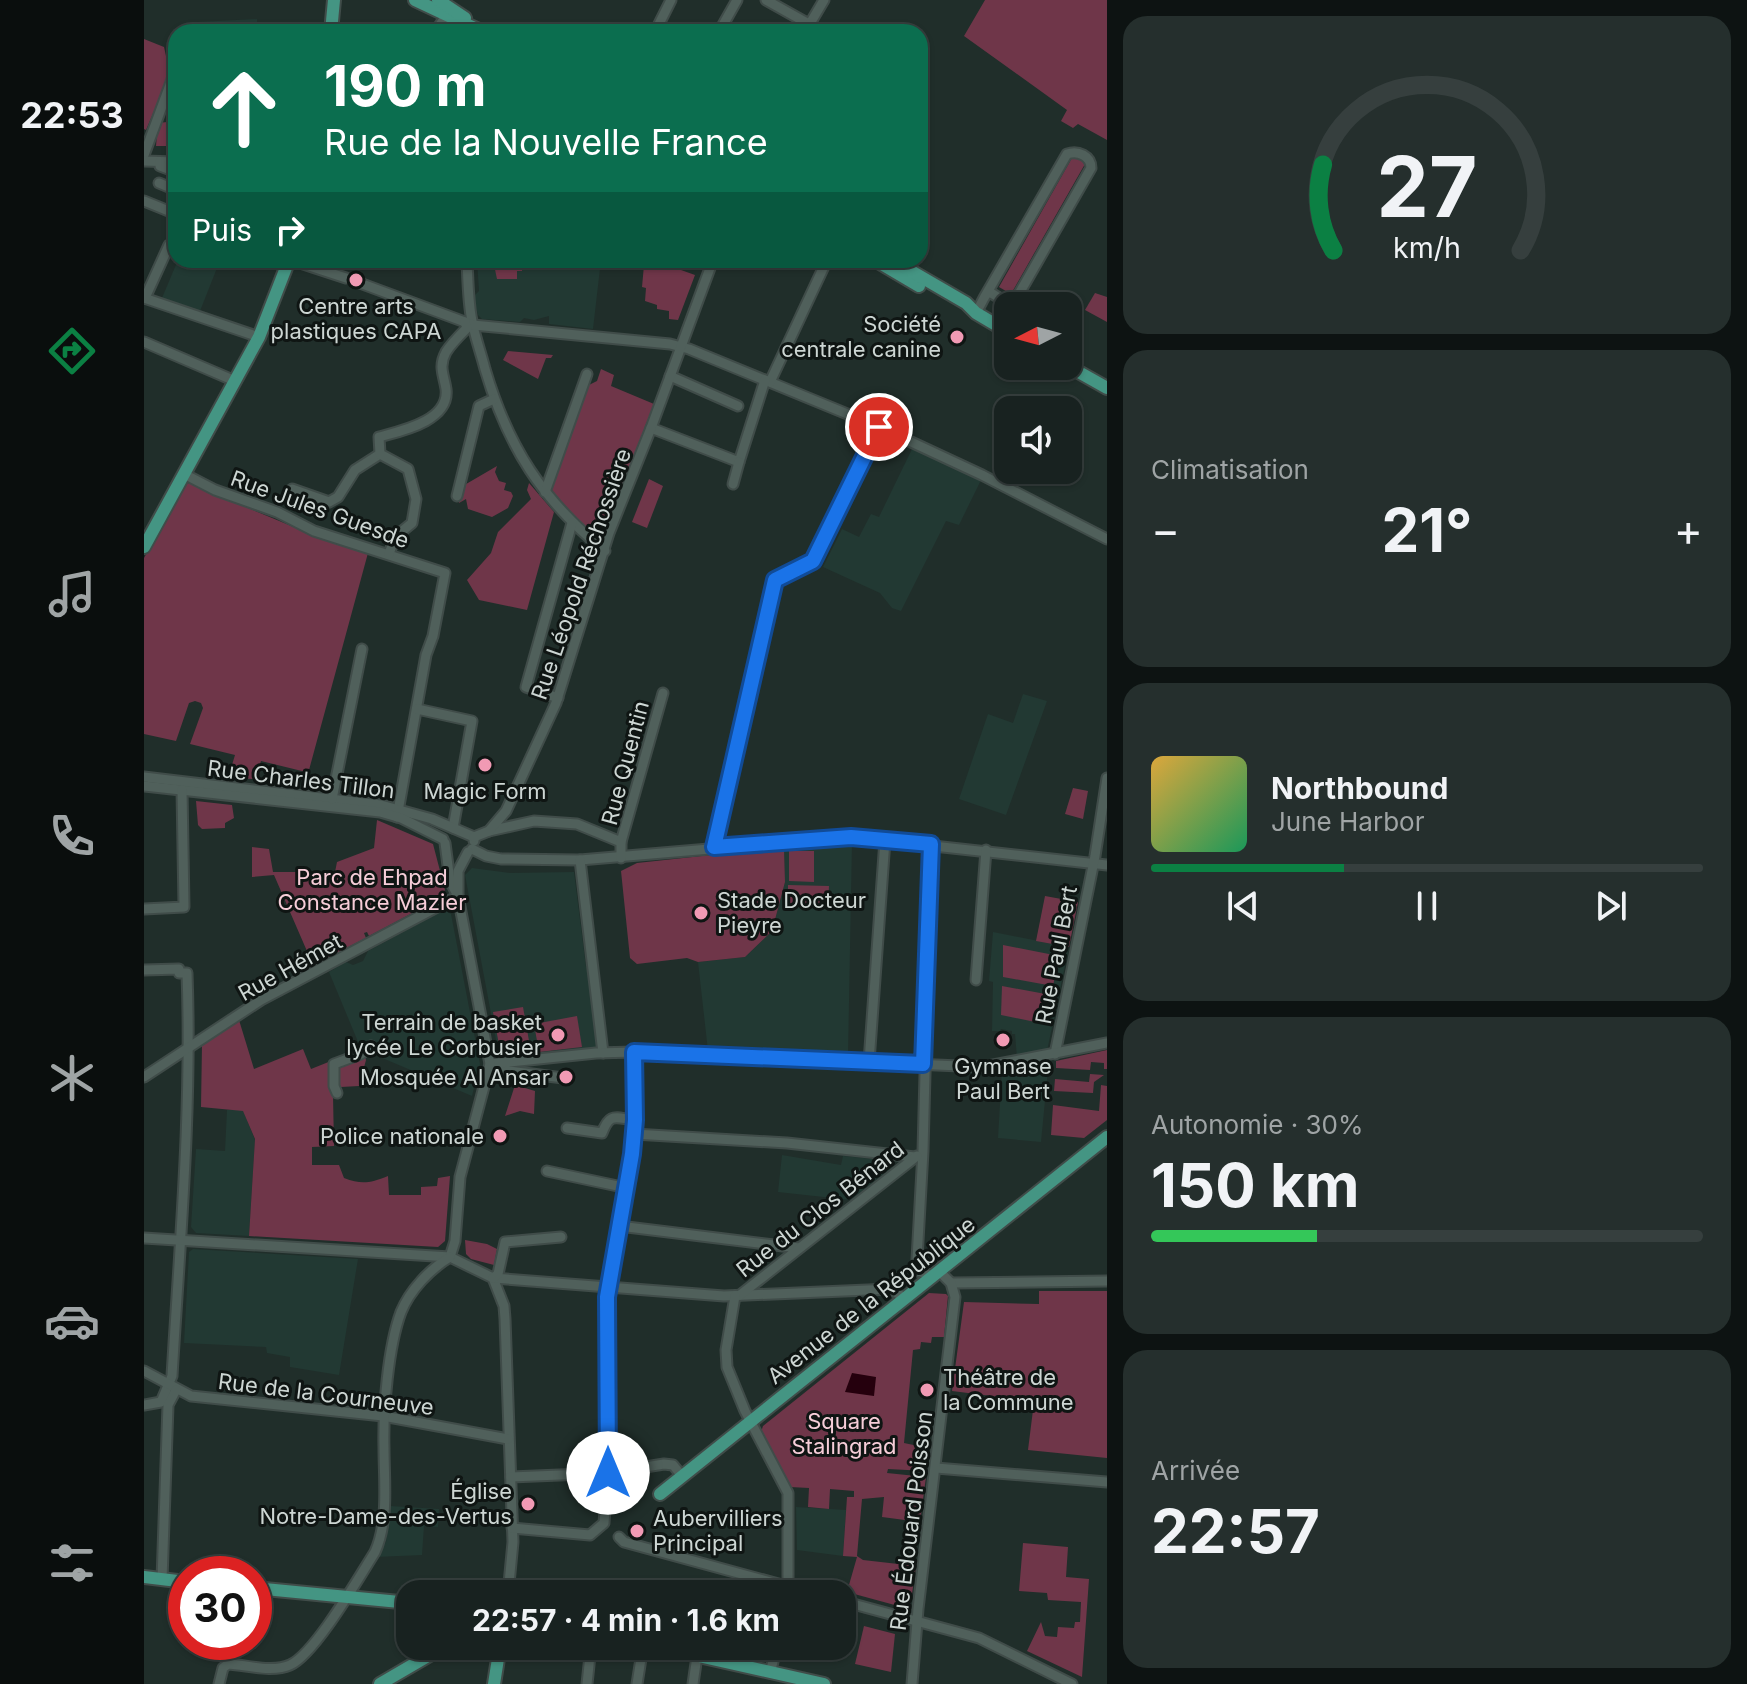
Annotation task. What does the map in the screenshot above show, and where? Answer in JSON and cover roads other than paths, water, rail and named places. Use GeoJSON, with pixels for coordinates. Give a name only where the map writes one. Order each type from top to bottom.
{"type":"FeatureCollection","features":[{"type":"Feature","properties":{"kind":"main road"},"geometry":{"type":"LineString","coordinates":[[332,24],[334,0]]}},
{"type":"Feature","properties":{"kind":"main road"},"geometry":{"type":"LineString","coordinates":[[415,0],[465,24]]}},
{"type":"Feature","properties":{"kind":"main road"},"geometry":{"type":"LineString","coordinates":[[438,0],[472,24]]}},
{"type":"Feature","properties":{"kind":"main road"},"geometry":{"type":"LineString","coordinates":[[144,547],[259,337],[287,268]]}},
{"type":"Feature","properties":{"kind":"main road"},"geometry":{"type":"LineString","coordinates":[[889,268],[962,310],[976,313]]}},
{"type":"Feature","properties":{"kind":"main road"},"geometry":{"type":"LineString","coordinates":[[906,268],[966,303],[994,324]]}},
{"type":"Feature","properties":{"kind":"main road"},"geometry":{"type":"LineString","coordinates":[[1082,374],[1107,388]]}},
{"type":"Feature","properties":{"kind":"main road","name":"Avenue de la République"},"geometry":{"type":"LineString","coordinates":[[660,1494],[1107,1137]]}},
{"type":"Feature","properties":{"kind":"main road"},"geometry":{"type":"LineString","coordinates":[[144,1577],[168,1580]]}},
{"type":"Feature","properties":{"kind":"main road"},"geometry":{"type":"LineString","coordinates":[[272,1590],[396,1601]]}},
{"type":"Feature","properties":{"kind":"main road"},"geometry":{"type":"LineString","coordinates":[[380,1684],[421,1660]]}},
{"type":"Feature","properties":{"kind":"main road"},"geometry":{"type":"LineString","coordinates":[[494,1684],[498,1660]]}},
{"type":"Feature","properties":{"kind":"main road"},"geometry":{"type":"LineString","coordinates":[[712,1660],[777,1677],[824,1684]]}},
{"type":"Feature","properties":{"kind":"street"},"geometry":{"type":"LineString","coordinates":[[659,24],[671,0]]}},
{"type":"Feature","properties":{"kind":"street"},"geometry":{"type":"LineString","coordinates":[[724,24],[737,0]]}},
{"type":"Feature","properties":{"kind":"street"},"geometry":{"type":"LineString","coordinates":[[766,0],[802,24]]}},
{"type":"Feature","properties":{"kind":"street"},"geometry":{"type":"LineString","coordinates":[[810,24],[824,0]]}},
{"type":"Feature","properties":{"kind":"street"},"geometry":{"type":"LineString","coordinates":[[440,24],[446,16]]}},
{"type":"Feature","properties":{"kind":"street"},"geometry":{"type":"LineString","coordinates":[[168,91],[144,158],[168,162]]}},
{"type":"Feature","properties":{"kind":"street"},"geometry":{"type":"LineString","coordinates":[[976,313],[988,291],[1067,154],[1085,156],[1091,168],[1012,306],[988,291]]}},
{"type":"Feature","properties":{"kind":"street"},"geometry":{"type":"LineString","coordinates":[[160,162],[160,166],[168,169]]}},
{"type":"Feature","properties":{"kind":"street"},"geometry":{"type":"LineString","coordinates":[[159,183],[168,187]]}},
{"type":"Feature","properties":{"kind":"street"},"geometry":{"type":"LineString","coordinates":[[144,201],[168,211]]}},
{"type":"Feature","properties":{"kind":"street"},"geometry":{"type":"LineString","coordinates":[[168,247],[145,298],[259,337]]}},
{"type":"Feature","properties":{"kind":"street"},"geometry":{"type":"LineString","coordinates":[[315,268],[346,278]]}},
{"type":"Feature","properties":{"kind":"street"},"geometry":{"type":"LineString","coordinates":[[467,268],[469,323],[494,399],[525,465],[572,523],[605,551]]}},
{"type":"Feature","properties":{"kind":"street","name":"Rue Léopold Réchossière"},"geometry":{"type":"LineString","coordinates":[[474,837],[489,831],[504,814],[558,698],[609,533],[710,268]]}},
{"type":"Feature","properties":{"kind":"street"},"geometry":{"type":"LineString","coordinates":[[733,484],[767,381],[823,268]]}},
{"type":"Feature","properties":{"kind":"street"},"geometry":{"type":"LineString","coordinates":[[357,282],[469,323],[681,347],[879,427],[1107,539]]}},
{"type":"Feature","properties":{"kind":"street"},"geometry":{"type":"LineString","coordinates":[[380,454],[379,437],[430,419],[441,407],[447,391],[440,373],[446,352],[469,323]]}},
{"type":"Feature","properties":{"kind":"street"},"geometry":{"type":"LineString","coordinates":[[144,342],[235,381]]}},
{"type":"Feature","properties":{"kind":"street"},"geometry":{"type":"LineString","coordinates":[[545,492],[587,374]]}},
{"type":"Feature","properties":{"kind":"street"},"geometry":{"type":"LineString","coordinates":[[670,376],[738,406]]}},
{"type":"Feature","properties":{"kind":"street"},"geometry":{"type":"LineString","coordinates":[[457,496],[479,406],[494,399]]}},
{"type":"Feature","properties":{"kind":"street"},"geometry":{"type":"LineString","coordinates":[[714,847],[775,580],[813,561],[879,427]]}},
{"type":"Feature","properties":{"kind":"street"},"geometry":{"type":"LineString","coordinates":[[651,428],[739,462]]}},
{"type":"Feature","properties":{"kind":"street"},"geometry":{"type":"LineString","coordinates":[[292,489],[329,502],[338,497],[355,470],[380,454]]}},
{"type":"Feature","properties":{"kind":"street"},"geometry":{"type":"LineString","coordinates":[[380,454],[408,469],[416,499],[412,523],[395,537],[389,554]]}},
{"type":"Feature","properties":{"kind":"street","name":"Rue Jules Guesde"},"geometry":{"type":"LineString","coordinates":[[184,474],[314,531],[445,573],[417,709]]}},
{"type":"Feature","properties":{"kind":"street"},"geometry":{"type":"LineString","coordinates":[[558,698],[526,687],[572,523]]}},
{"type":"Feature","properties":{"kind":"street"},"geometry":{"type":"LineString","coordinates":[[332,799],[362,649]]}},
{"type":"Feature","properties":{"kind":"street","name":"Rue Quentin"},"geometry":{"type":"LineString","coordinates":[[621,858],[621,842],[663,693]]}},
{"type":"Feature","properties":{"kind":"street"},"geometry":{"type":"LineString","coordinates":[[398,813],[417,709],[472,721],[451,828],[444,841],[450,881],[458,896]]}},
{"type":"Feature","properties":{"kind":"street","name":"Rue Charles Tillon"},"geometry":{"type":"LineString","coordinates":[[144,777],[332,799],[432,819],[474,837]]}},
{"type":"Feature","properties":{"kind":"street","name":"Rue Paul Bert"},"geometry":{"type":"LineString","coordinates":[[1055,1054],[1107,778]]}},
{"type":"Feature","properties":{"kind":"street","name":"Rue Charles Tillon"},"geometry":{"type":"LineString","coordinates":[[144,786],[398,813],[444,841],[453,850],[470,850],[501,859],[621,858],[714,847],[851,837],[1107,865]]}},
{"type":"Feature","properties":{"kind":"street"},"geometry":{"type":"LineString","coordinates":[[144,909],[184,907],[182,790]]}},
{"type":"Feature","properties":{"kind":"street"},"geometry":{"type":"LineString","coordinates":[[504,814],[510,818],[577,824],[621,842]]}},
{"type":"Feature","properties":{"kind":"street"},"geometry":{"type":"LineString","coordinates":[[489,831],[534,821]]}},
{"type":"Feature","properties":{"kind":"street"},"geometry":{"type":"LineString","coordinates":[[219,1684],[223,1668],[228,1664],[271,1668],[294,1663],[311,1647],[381,1539],[385,1482],[383,1416],[402,1311],[420,1283],[437,1265],[450,1257],[455,1241],[460,1177],[495,1064],[458,896],[458,871],[474,837]]}},
{"type":"Feature","properties":{"kind":"street"},"geometry":{"type":"LineString","coordinates":[[869,1062],[885,840]]}},
{"type":"Feature","properties":{"kind":"street"},"geometry":{"type":"LineString","coordinates":[[931,844],[919,1154],[918,1271],[924,1275],[937,1274],[951,1283],[1107,1281]]}},
{"type":"Feature","properties":{"kind":"street"},"geometry":{"type":"LineString","coordinates":[[976,980],[986,850]]}},
{"type":"Feature","properties":{"kind":"street"},"geometry":{"type":"LineString","coordinates":[[580,860],[603,1053]]}},
{"type":"Feature","properties":{"kind":"street","name":"Rue Hémet"},"geometry":{"type":"LineString","coordinates":[[144,1077],[261,1000],[458,896]]}},
{"type":"Feature","properties":{"kind":"street"},"geometry":{"type":"LineString","coordinates":[[144,970],[179,969],[179,973],[187,973],[188,1136],[168,1405],[162,1580]]}},
{"type":"Feature","properties":{"kind":"street"},"geometry":{"type":"LineString","coordinates":[[495,1064],[634,1052],[983,1067],[1107,1043]]}},
{"type":"Feature","properties":{"kind":"street"},"geometry":{"type":"LineString","coordinates":[[337,1093],[334,1064],[361,1054],[371,1046]]}},
{"type":"Feature","properties":{"kind":"street"},"geometry":{"type":"LineString","coordinates":[[512,1526],[590,1535],[604,1523],[608,1473],[607,1288],[627,1188],[634,1134],[634,1052]]}},
{"type":"Feature","properties":{"kind":"street"},"geometry":{"type":"LineString","coordinates":[[495,1064],[509,1071],[563,1078]]}},
{"type":"Feature","properties":{"kind":"street"},"geometry":{"type":"LineString","coordinates":[[567,1128],[602,1133],[606,1120],[610,1118],[635,1120]]}},
{"type":"Feature","properties":{"kind":"street"},"geometry":{"type":"LineString","coordinates":[[634,1134],[919,1154]]}},
{"type":"Feature","properties":{"kind":"street","name":"Rue du Clos Bénard"},"geometry":{"type":"LineString","coordinates":[[737,1296],[919,1154]]}},
{"type":"Feature","properties":{"kind":"street"},"geometry":{"type":"LineString","coordinates":[[547,1171],[627,1188]]}},
{"type":"Feature","properties":{"kind":"street"},"geometry":{"type":"LineString","coordinates":[[619,1226],[799,1248]]}},
{"type":"Feature","properties":{"kind":"street"},"geometry":{"type":"LineString","coordinates":[[493,1278],[498,1274],[505,1242],[561,1237]]}},
{"type":"Feature","properties":{"kind":"street"},"geometry":{"type":"LineString","coordinates":[[144,1238],[450,1257],[493,1278],[607,1288],[737,1296],[891,1289],[904,1298]]}},
{"type":"Feature","properties":{"kind":"street"},"geometry":{"type":"LineString","coordinates":[[493,1278],[504,1306],[512,1526],[509,1580]]}},
{"type":"Feature","properties":{"kind":"street","name":"Rue Édouard Poisson"},"geometry":{"type":"LineString","coordinates":[[912,1684],[955,1297],[951,1283]]}},
{"type":"Feature","properties":{"kind":"street"},"geometry":{"type":"LineString","coordinates":[[737,1296],[726,1350],[727,1367],[750,1421],[788,1493],[789,1580]]}},
{"type":"Feature","properties":{"kind":"street","name":"Rue de la Courneuve"},"geometry":{"type":"LineString","coordinates":[[144,1371],[169,1388],[201,1397],[383,1416],[508,1439]]}},
{"type":"Feature","properties":{"kind":"street"},"geometry":{"type":"LineString","coordinates":[[144,1405],[161,1402],[169,1388]]}},
{"type":"Feature","properties":{"kind":"street"},"geometry":{"type":"LineString","coordinates":[[511,1477],[608,1473],[664,1464],[673,1465],[682,1476]]}},
{"type":"Feature","properties":{"kind":"street"},"geometry":{"type":"LineString","coordinates":[[936,1468],[1107,1482]]}},
{"type":"Feature","properties":{"kind":"street"},"geometry":{"type":"LineString","coordinates":[[619,1537],[624,1542],[753,1580]]}},
{"type":"Feature","properties":{"kind":"street"},"geometry":{"type":"LineString","coordinates":[[856,1605],[979,1638],[1072,1684]]}},
{"type":"Feature","properties":{"kind":"street"},"geometry":{"type":"LineString","coordinates":[[587,1684],[590,1660]]}},
{"type":"Feature","properties":{"kind":"street"},"geometry":{"type":"LineString","coordinates":[[637,1684],[641,1660]]}},
{"type":"Feature","properties":{"kind":"street"},"geometry":{"type":"LineString","coordinates":[[693,1684],[696,1660]]}},
{"type":"Feature","properties":{"kind":"place","name":"Centre arts plastiques CAPA"},"geometry":{"type":"Point","coordinates":[356,280]}},
{"type":"Feature","properties":{"kind":"place","name":"Société centrale canine"},"geometry":{"type":"Point","coordinates":[957,337]}},
{"type":"Feature","properties":{"kind":"place","name":"Magic Form"},"geometry":{"type":"Point","coordinates":[485,765]}},
{"type":"Feature","properties":{"kind":"place","name":"Stade Docteur Pieyre"},"geometry":{"type":"Point","coordinates":[701,913]}},
{"type":"Feature","properties":{"kind":"place","name":"Terrain de basket lycée Le Corbusier"},"geometry":{"type":"Point","coordinates":[558,1035]}},
{"type":"Feature","properties":{"kind":"place","name":"Gymnase Paul Bert"},"geometry":{"type":"Point","coordinates":[1003,1040]}},
{"type":"Feature","properties":{"kind":"place","name":"Mosquée Al Ansar"},"geometry":{"type":"Point","coordinates":[566,1077]}},
{"type":"Feature","properties":{"kind":"place","name":"Police nationale"},"geometry":{"type":"Point","coordinates":[500,1136]}},
{"type":"Feature","properties":{"kind":"place","name":"Théâtre de la Commune"},"geometry":{"type":"Point","coordinates":[927,1390]}},
{"type":"Feature","properties":{"kind":"place","name":"Église Notre-Dame-des-Vertus"},"geometry":{"type":"Point","coordinates":[528,1504]}},
{"type":"Feature","properties":{"kind":"place","name":"Aubervilliers Principal"},"geometry":{"type":"Point","coordinates":[637,1531]}},
{"type":"Feature","properties":{"kind":"park label","name":"Parc de Ehpad Constance Mazier"},"geometry":{"type":"Point","coordinates":[372,890]}},
{"type":"Feature","properties":{"kind":"park label","name":"Square Stalingrad"},"geometry":{"type":"Point","coordinates":[844,1434]}}]}
